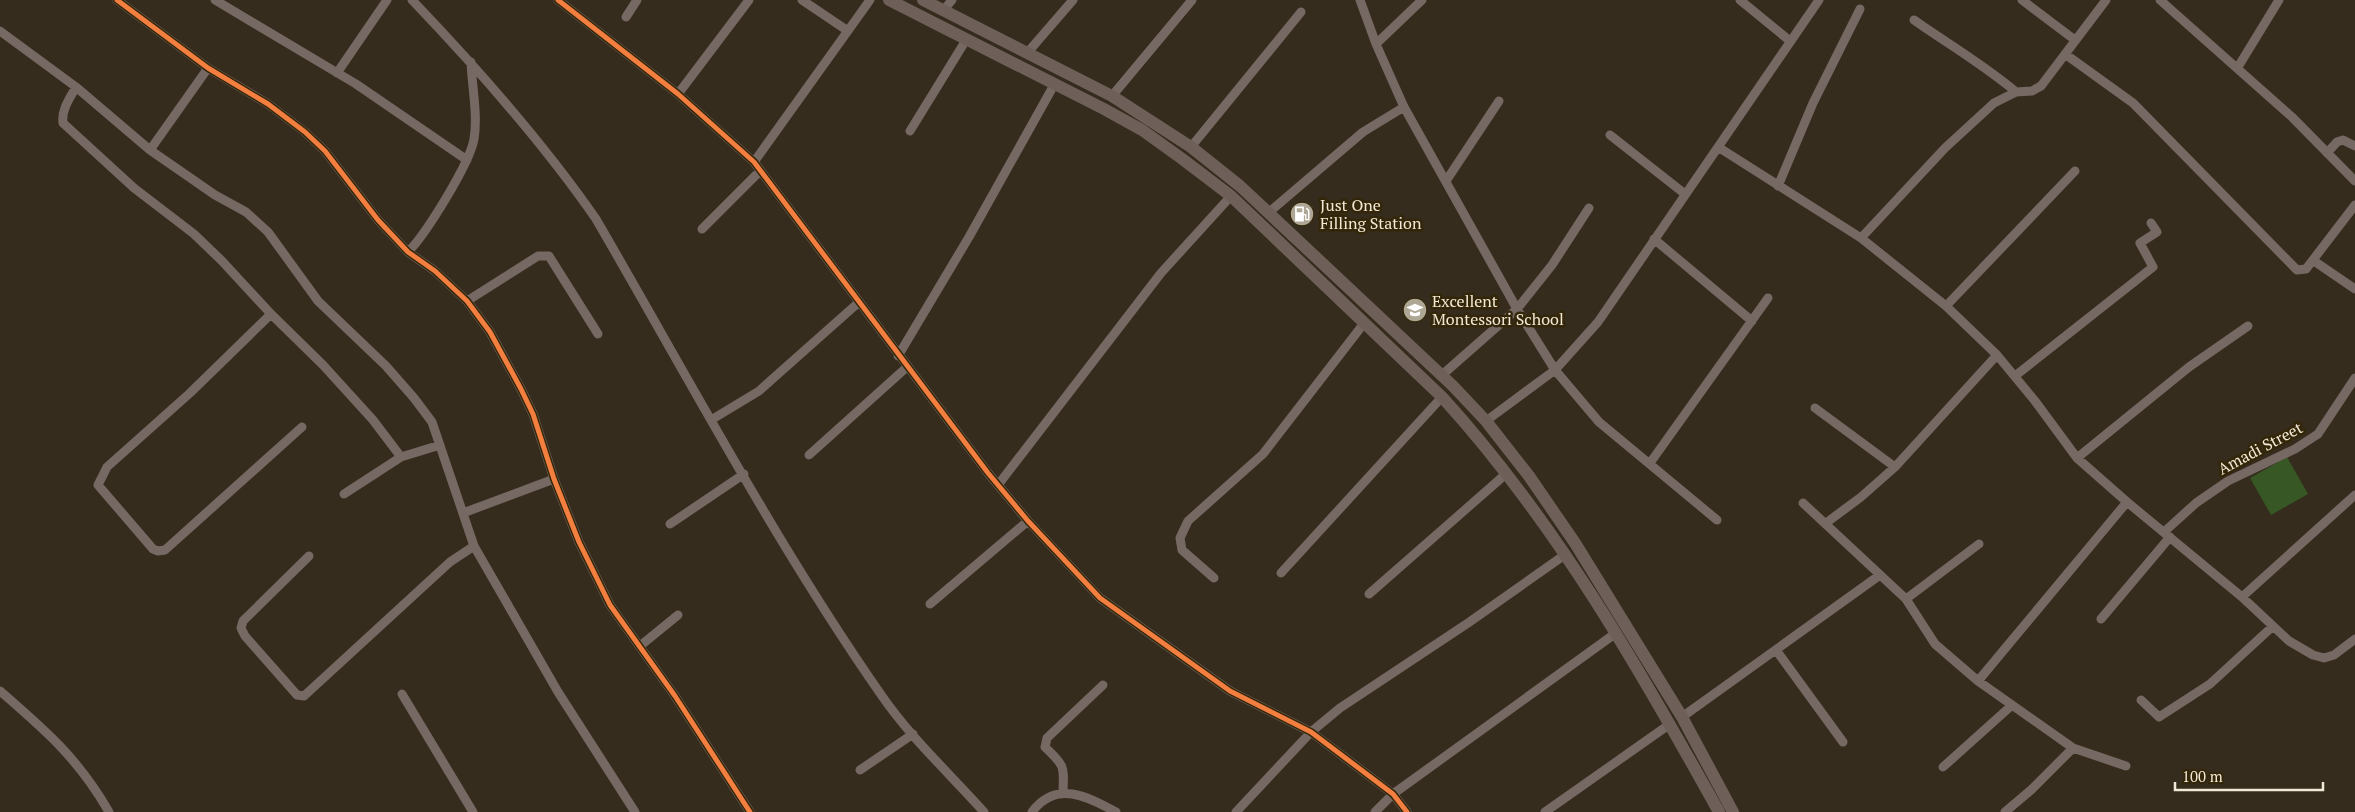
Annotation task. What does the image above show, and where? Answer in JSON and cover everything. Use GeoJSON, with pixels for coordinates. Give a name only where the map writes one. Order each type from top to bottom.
{"type":"FeatureCollection","features":[{"type":"Feature","properties":{"kind":"main road"},"geometry":{"type":"LineString","coordinates":[[889,0],[1142,130],[1231,196],[1442,397],[1507,474],[1566,554],[1670,724],[1719,812]]}},
{"type":"Feature","properties":{"kind":"main road"},"geometry":{"type":"LineString","coordinates":[[923,0],[1112,96],[1191,147],[1268,213],[1442,375],[1486,421],[1529,476],[1575,542],[1682,717],[1733,812]]}},
{"type":"Feature","properties":{"kind":"street"},"geometry":{"type":"LineString","coordinates":[[117,0],[208,68],[268,104],[306,132],[325,152],[378,220],[408,252],[435,271],[467,302],[490,332],[533,414],[554,479],[579,542],[610,605],[675,696],[750,812]]}},
{"type":"Feature","properties":{"kind":"street"},"geometry":{"type":"LineString","coordinates":[[215,0],[337,73],[467,160]]}},
{"type":"Feature","properties":{"kind":"street"},"geometry":{"type":"LineString","coordinates":[[337,73],[387,0]]}},
{"type":"Feature","properties":{"kind":"street"},"geometry":{"type":"LineString","coordinates":[[412,0],[471,62],[575,189],[596,219],[711,420],[796,562],[883,697],[984,812]]}},
{"type":"Feature","properties":{"kind":"street"},"geometry":{"type":"LineString","coordinates":[[558,0],[678,94],[754,162],[906,367],[998,486],[1100,598],[1230,691],[1311,732],[1393,794],[1407,812]]}},
{"type":"Feature","properties":{"kind":"street"},"geometry":{"type":"LineString","coordinates":[[626,17],[637,0]]}},
{"type":"Feature","properties":{"kind":"street"},"geometry":{"type":"LineString","coordinates":[[678,94],[749,0]]}},
{"type":"Feature","properties":{"kind":"street"},"geometry":{"type":"LineString","coordinates":[[802,0],[848,31]]}},
{"type":"Feature","properties":{"kind":"street"},"geometry":{"type":"LineString","coordinates":[[754,162],[870,0]]}},
{"type":"Feature","properties":{"kind":"street"},"geometry":{"type":"LineString","coordinates":[[943,11],[952,0]]}},
{"type":"Feature","properties":{"kind":"street"},"geometry":{"type":"LineString","coordinates":[[1028,52],[1073,0]]}},
{"type":"Feature","properties":{"kind":"street"},"geometry":{"type":"LineString","coordinates":[[1112,96],[1192,0]]}},
{"type":"Feature","properties":{"kind":"street"},"geometry":{"type":"LineString","coordinates":[[1360,0],[1376,44],[1404,107],[1517,310],[1555,370],[1599,422],[1717,520]]}},
{"type":"Feature","properties":{"kind":"street"},"geometry":{"type":"LineString","coordinates":[[1376,44],[1422,0]]}},
{"type":"Feature","properties":{"kind":"street"},"geometry":{"type":"LineString","coordinates":[[1740,0],[1790,41]]}},
{"type":"Feature","properties":{"kind":"street"},"geometry":{"type":"LineString","coordinates":[[1486,421],[1555,370],[1598,322],[1819,0]]}},
{"type":"Feature","properties":{"kind":"street"},"geometry":{"type":"LineString","coordinates":[[2022,0],[2075,40]]}},
{"type":"Feature","properties":{"kind":"street"},"geometry":{"type":"LineString","coordinates":[[1861,238],[1945,148],[1994,103],[2016,92],[2032,91],[2042,86],[2106,0]]}},
{"type":"Feature","properties":{"kind":"street"},"geometry":{"type":"LineString","coordinates":[[2160,0],[2238,68],[2355,181]]}},
{"type":"Feature","properties":{"kind":"street"},"geometry":{"type":"LineString","coordinates":[[2238,68],[2279,0]]}},
{"type":"Feature","properties":{"kind":"street"},"geometry":{"type":"LineString","coordinates":[[1778,186],[1813,103],[1860,9]]}},
{"type":"Feature","properties":{"kind":"street"},"geometry":{"type":"LineString","coordinates":[[1191,147],[1301,12]]}},
{"type":"Feature","properties":{"kind":"street"},"geometry":{"type":"LineString","coordinates":[[1914,20],[1964,56],[1992,72],[2016,92]]}},
{"type":"Feature","properties":{"kind":"street"},"geometry":{"type":"LineString","coordinates":[[0,31],[76,87],[150,150],[215,195],[246,212],[268,232],[318,301],[386,366],[414,398],[432,422],[474,546],[558,692],[635,812]]}},
{"type":"Feature","properties":{"kind":"street"},"geometry":{"type":"LineString","coordinates":[[910,131],[966,40]]}},
{"type":"Feature","properties":{"kind":"street"},"geometry":{"type":"LineString","coordinates":[[2065,54],[2133,103],[2297,270],[2306,269],[2355,205]]}},
{"type":"Feature","properties":{"kind":"street"},"geometry":{"type":"LineString","coordinates":[[408,252],[426,231],[467,160],[474,142],[471,62]]}},
{"type":"Feature","properties":{"kind":"street"},"geometry":{"type":"LineString","coordinates":[[150,150],[208,68]]}},
{"type":"Feature","properties":{"kind":"street"},"geometry":{"type":"LineString","coordinates":[[898,356],[969,237],[1054,85]]}},
{"type":"Feature","properties":{"kind":"street"},"geometry":{"type":"LineString","coordinates":[[76,87],[66,105],[63,123],[134,188],[194,234],[323,365],[373,420],[401,457]]}},
{"type":"Feature","properties":{"kind":"street"},"geometry":{"type":"LineString","coordinates":[[1446,181],[1500,101]]}},
{"type":"Feature","properties":{"kind":"street"},"geometry":{"type":"LineString","coordinates":[[1268,213],[1363,132],[1404,107]]}},
{"type":"Feature","properties":{"kind":"street"},"geometry":{"type":"LineString","coordinates":[[1610,135],[1685,194]]}},
{"type":"Feature","properties":{"kind":"street"},"geometry":{"type":"LineString","coordinates":[[2327,152],[2337,142],[2343,140],[2355,146]]}},
{"type":"Feature","properties":{"kind":"street"},"geometry":{"type":"LineString","coordinates":[[1718,147],[1861,238],[1946,306],[1997,355],[2077,458],[2242,597],[2289,641],[2313,655],[2324,658],[2334,655],[2355,639]]}},
{"type":"Feature","properties":{"kind":"street"},"geometry":{"type":"LineString","coordinates":[[702,230],[760,171]]}},
{"type":"Feature","properties":{"kind":"street"},"geometry":{"type":"LineString","coordinates":[[1946,306],[2075,171]]}},
{"type":"Feature","properties":{"kind":"street"},"geometry":{"type":"LineString","coordinates":[[998,486],[1161,273],[1231,196]]}},
{"type":"Feature","properties":{"kind":"street"},"geometry":{"type":"LineString","coordinates":[[1442,375],[1517,310],[1552,265],[1589,208]]}},
{"type":"Feature","properties":{"kind":"street"},"geometry":{"type":"LineString","coordinates":[[2015,376],[2153,267],[2140,243],[2157,232],[2151,223]]}},
{"type":"Feature","properties":{"kind":"street"},"geometry":{"type":"LineString","coordinates":[[1654,239],[1752,321]]}},
{"type":"Feature","properties":{"kind":"street"},"geometry":{"type":"LineString","coordinates":[[467,302],[538,256],[549,256],[598,334]]}},
{"type":"Feature","properties":{"kind":"street"},"geometry":{"type":"LineString","coordinates":[[2314,260],[2355,289]]}},
{"type":"Feature","properties":{"kind":"street"},"geometry":{"type":"LineString","coordinates":[[1650,463],[1768,298]]}},
{"type":"Feature","properties":{"kind":"street"},"geometry":{"type":"LineString","coordinates":[[711,420],[759,391],[858,303]]}},
{"type":"Feature","properties":{"kind":"street"},"geometry":{"type":"LineString","coordinates":[[271,314],[190,394],[107,467],[98,485],[153,548],[158,551],[166,550],[302,427]]}},
{"type":"Feature","properties":{"kind":"street"},"geometry":{"type":"LineString","coordinates":[[1214,578],[1182,550],[1180,538],[1188,521],[1263,454],[1365,322]]}},
{"type":"Feature","properties":{"kind":"street"},"geometry":{"type":"LineString","coordinates":[[2077,458],[2189,367],[2248,326]]}},
{"type":"Feature","properties":{"kind":"street"},"geometry":{"type":"LineString","coordinates":[[1826,523],[1895,468],[1997,355]]}},
{"type":"Feature","properties":{"kind":"street"},"geometry":{"type":"LineString","coordinates":[[809,455],[906,367]]}},
{"type":"Feature","properties":{"kind":"street","name":"Amadi Street"},"geometry":{"type":"LineString","coordinates":[[2101,620],[2167,534],[2196,503],[2228,481],[2296,449],[2318,434],[2355,378]]}},
{"type":"Feature","properties":{"kind":"street"},"geometry":{"type":"LineString","coordinates":[[1280,573],[1442,397]]}},
{"type":"Feature","properties":{"kind":"street"},"geometry":{"type":"LineString","coordinates":[[1815,408],[1895,468]]}},
{"type":"Feature","properties":{"kind":"street"},"geometry":{"type":"LineString","coordinates":[[344,494],[401,457],[440,445]]}},
{"type":"Feature","properties":{"kind":"street"},"geometry":{"type":"LineString","coordinates":[[670,524],[744,474]]}},
{"type":"Feature","properties":{"kind":"street"},"geometry":{"type":"LineString","coordinates":[[1369,594],[1507,474]]}},
{"type":"Feature","properties":{"kind":"street"},"geometry":{"type":"LineString","coordinates":[[463,513],[554,479]]}},
{"type":"Feature","properties":{"kind":"street"},"geometry":{"type":"LineString","coordinates":[[2242,597],[2355,495]]}},
{"type":"Feature","properties":{"kind":"street"},"geometry":{"type":"LineString","coordinates":[[1978,681],[2127,502]]}},
{"type":"Feature","properties":{"kind":"street"},"geometry":{"type":"LineString","coordinates":[[1803,503],[1906,599],[1935,644],[1978,681],[2073,748],[2126,766]]}},
{"type":"Feature","properties":{"kind":"street"},"geometry":{"type":"LineString","coordinates":[[930,604],[1028,521]]}},
{"type":"Feature","properties":{"kind":"street"},"geometry":{"type":"LineString","coordinates":[[1906,599],[1979,544]]}},
{"type":"Feature","properties":{"kind":"street"},"geometry":{"type":"LineString","coordinates":[[309,556],[243,621],[240,628],[245,636],[298,694],[304,696],[450,562],[474,546]]}},
{"type":"Feature","properties":{"kind":"street"},"geometry":{"type":"LineString","coordinates":[[1236,812],[1311,732],[1340,708],[1468,623],[1566,554]]}},
{"type":"Feature","properties":{"kind":"street"},"geometry":{"type":"LineString","coordinates":[[1682,717],[1880,575]]}},
{"type":"Feature","properties":{"kind":"street"},"geometry":{"type":"LineString","coordinates":[[640,646],[678,615]]}},
{"type":"Feature","properties":{"kind":"street"},"geometry":{"type":"LineString","coordinates":[[2141,700],[2159,717],[2210,684],[2272,626]]}},
{"type":"Feature","properties":{"kind":"street"},"geometry":{"type":"LineString","coordinates":[[1375,812],[1393,794],[1616,633]]}},
{"type":"Feature","properties":{"kind":"street"},"geometry":{"type":"LineString","coordinates":[[1776,650],[1843,742]]}},
{"type":"Feature","properties":{"kind":"street"},"geometry":{"type":"LineString","coordinates":[[1063,792],[1064,769],[1061,762],[1045,747],[1047,738],[1103,685]]}},
{"type":"Feature","properties":{"kind":"street"},"geometry":{"type":"LineString","coordinates":[[0,691],[64,748],[80,766],[109,812]]}},
{"type":"Feature","properties":{"kind":"street"},"geometry":{"type":"LineString","coordinates":[[402,694],[473,812]]}},
{"type":"Feature","properties":{"kind":"street"},"geometry":{"type":"LineString","coordinates":[[1943,767],[2011,706]]}},
{"type":"Feature","properties":{"kind":"street"},"geometry":{"type":"LineString","coordinates":[[1545,812],[1670,724]]}},
{"type":"Feature","properties":{"kind":"street"},"geometry":{"type":"LineString","coordinates":[[860,770],[914,734]]}},
{"type":"Feature","properties":{"kind":"street"},"geometry":{"type":"LineString","coordinates":[[2005,812],[2031,790],[2073,748]]}},
{"type":"Feature","properties":{"kind":"street"},"geometry":{"type":"LineString","coordinates":[[1032,812],[1039,802],[1051,795],[1063,792],[1082,797],[1116,812]]}},
{"type":"Feature","properties":{"kind":"green space"},"geometry":{"type":"Polygon","coordinates":[[[2287,457],[2308,494],[2271,515],[2250,478],[2287,457]]]}},
{"type":"Feature","properties":{"kind":"cycle path"},"geometry":{"type":"LineString","coordinates":[[117,0],[208,68],[268,104],[305,132],[325,151],[378,220],[408,252],[435,271],[467,301],[490,332],[533,414],[554,479],[579,542],[610,605],[675,696],[750,812]]}},
{"type":"Feature","properties":{"kind":"cycle path"},"geometry":{"type":"LineString","coordinates":[[558,0],[678,94],[754,162],[988,473],[1028,521],[1100,598],[1230,691],[1311,732],[1393,794],[1407,812]]}},
{"type":"Feature","properties":{"kind":"place","name":"Just One Filling Station"},"geometry":{"type":"Point","coordinates":[1302,214]}},
{"type":"Feature","properties":{"kind":"place","name":"Excellent Montessori School"},"geometry":{"type":"Point","coordinates":[1415,310]}}]}
